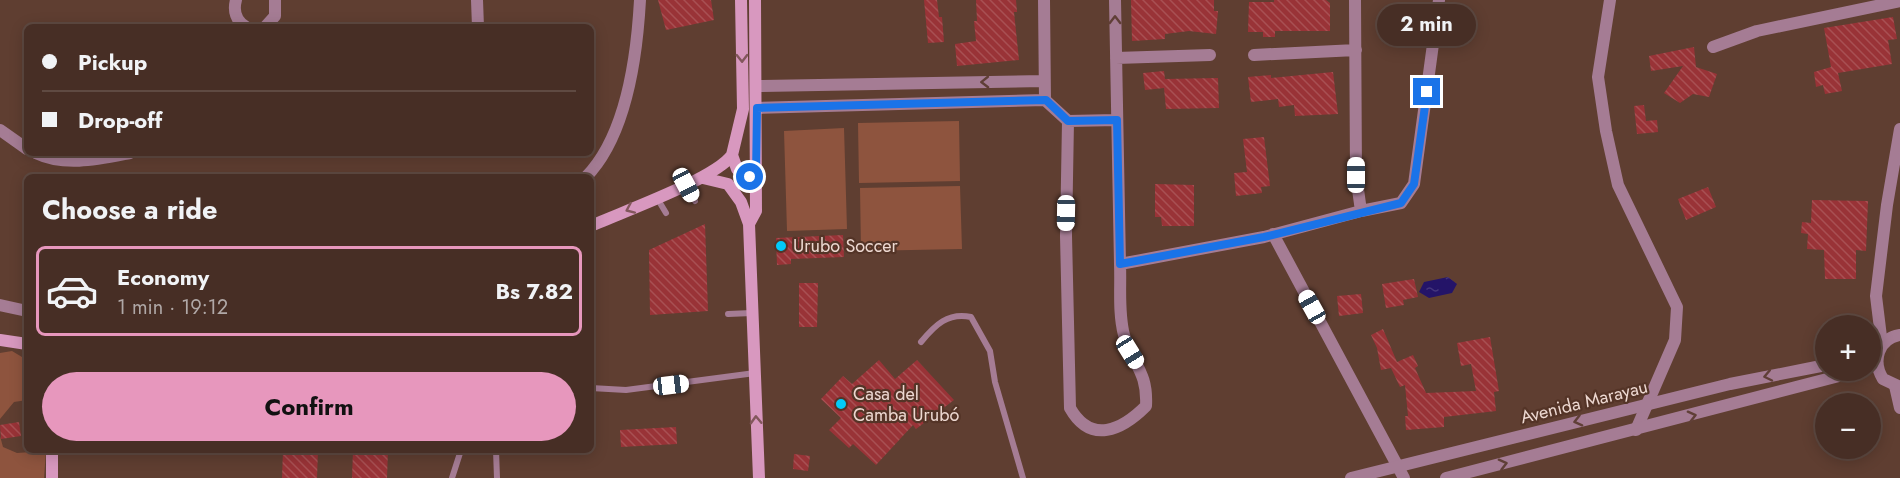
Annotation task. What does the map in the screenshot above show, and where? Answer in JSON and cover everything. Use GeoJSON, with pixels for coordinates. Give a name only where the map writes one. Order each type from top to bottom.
{"type":"FeatureCollection","features":[{"type":"Feature","properties":{"kind":"main road"},"geometry":{"type":"LineString","coordinates":[[594,225],[703,178],[725,165],[732,155],[742,109],[741,0]]}},
{"type":"Feature","properties":{"kind":"main road"},"geometry":{"type":"LineString","coordinates":[[748,224],[756,211],[755,0]]}},
{"type":"Feature","properties":{"kind":"main road"},"geometry":{"type":"LineString","coordinates":[[732,155],[737,169],[743,175],[756,177]]}},
{"type":"Feature","properties":{"kind":"main road"},"geometry":{"type":"LineString","coordinates":[[703,178],[728,184],[741,202],[748,224],[759,478]]}},
{"type":"Feature","properties":{"kind":"main road"},"geometry":{"type":"LineString","coordinates":[[0,340],[24,344]]}},
{"type":"Feature","properties":{"kind":"main road"},"geometry":{"type":"LineString","coordinates":[[52,453],[52,478]]}},
{"type":"Feature","properties":{"kind":"street"},"geometry":{"type":"LineString","coordinates":[[235,0],[237,19],[243,24]]}},
{"type":"Feature","properties":{"kind":"street"},"geometry":{"type":"LineString","coordinates":[[268,24],[275,16],[275,0]]}},
{"type":"Feature","properties":{"kind":"street"},"geometry":{"type":"LineString","coordinates":[[477,0],[478,24]]}},
{"type":"Feature","properties":{"kind":"street"},"geometry":{"type":"LineString","coordinates":[[588,174],[611,139],[627,92],[637,46],[640,0]]}},
{"type":"Feature","properties":{"kind":"street"},"geometry":{"type":"LineString","coordinates":[[1044,0],[1043,81],[1046,100],[1068,121],[1117,120]]}},
{"type":"Feature","properties":{"kind":"street"},"geometry":{"type":"LineString","coordinates":[[1068,121],[1066,236],[1070,408],[1076,419],[1088,428],[1101,431],[1122,426],[1146,406],[1147,389],[1142,371],[1130,352],[1124,334],[1120,264],[1115,0]]}},
{"type":"Feature","properties":{"kind":"street"},"geometry":{"type":"LineString","coordinates":[[1355,0],[1356,175],[1361,211]]}},
{"type":"Feature","properties":{"kind":"street"},"geometry":{"type":"LineString","coordinates":[[1120,264],[1273,234],[1401,203],[1414,184],[1439,0]]}},
{"type":"Feature","properties":{"kind":"street"},"geometry":{"type":"LineString","coordinates":[[1610,0],[1599,77],[1606,131],[1618,184],[1677,308],[1675,340],[1636,430]]}},
{"type":"Feature","properties":{"kind":"street"},"geometry":{"type":"LineString","coordinates":[[1713,47],[1757,31],[1900,1]]}},
{"type":"Feature","properties":{"kind":"street"},"geometry":{"type":"LineString","coordinates":[[1254,55],[1356,50]]}},
{"type":"Feature","properties":{"kind":"street"},"geometry":{"type":"LineString","coordinates":[[1116,58],[1210,55]]}},
{"type":"Feature","properties":{"kind":"street"},"geometry":{"type":"LineString","coordinates":[[756,86],[1043,81]]}},
{"type":"Feature","properties":{"kind":"street"},"geometry":{"type":"LineString","coordinates":[[757,108],[1046,100]]}},
{"type":"Feature","properties":{"kind":"street"},"geometry":{"type":"LineString","coordinates":[[1876,315],[1876,296],[1896,181],[1900,129]]}},
{"type":"Feature","properties":{"kind":"street"},"geometry":{"type":"LineString","coordinates":[[0,130],[24,147]]}},
{"type":"Feature","properties":{"kind":"street"},"geometry":{"type":"LineString","coordinates":[[41,156],[71,161],[108,156]]}},
{"type":"Feature","properties":{"kind":"street"},"geometry":{"type":"LineString","coordinates":[[1273,234],[1404,478]]}},
{"type":"Feature","properties":{"kind":"street"},"geometry":{"type":"LineString","coordinates":[[0,304],[24,310]]}},
{"type":"Feature","properties":{"kind":"street"},"geometry":{"type":"LineString","coordinates":[[1881,350],[1888,339],[1900,335]]}},
{"type":"Feature","properties":{"kind":"street","name":"Avenida Marayau"},"geometry":{"type":"LineString","coordinates":[[1351,478],[1647,405],[1815,367]]}},
{"type":"Feature","properties":{"kind":"street"},"geometry":{"type":"LineString","coordinates":[[1881,373],[1883,379],[1898,386],[1900,408]]}},
{"type":"Feature","properties":{"kind":"street"},"geometry":{"type":"LineString","coordinates":[[1446,478],[1821,381]]}},
{"type":"Feature","properties":{"kind":"lane"},"geometry":{"type":"LineString","coordinates":[[686,185],[695,201]]}},
{"type":"Feature","properties":{"kind":"lane"},"geometry":{"type":"LineString","coordinates":[[656,197],[666,213]]}},
{"type":"Feature","properties":{"kind":"lane"},"geometry":{"type":"LineString","coordinates":[[728,314],[752,313]]}},
{"type":"Feature","properties":{"kind":"lane"},"geometry":{"type":"LineString","coordinates":[[921,342],[946,318],[960,314],[971,316],[990,351],[995,382],[1023,478]]}},
{"type":"Feature","properties":{"kind":"lane"},"geometry":{"type":"LineString","coordinates":[[594,388],[626,390],[755,373]]}},
{"type":"Feature","properties":{"kind":"lane"},"geometry":{"type":"LineString","coordinates":[[452,478],[460,453]]}},
{"type":"Feature","properties":{"kind":"lane"},"geometry":{"type":"LineString","coordinates":[[496,453],[496,478]]}},
{"type":"Feature","properties":{"kind":"shaded area"},"geometry":{"type":"Polygon","coordinates":[[[959,121],[960,181],[859,183],[858,123],[959,121]]]}},
{"type":"Feature","properties":{"kind":"shaded area"},"geometry":{"type":"Polygon","coordinates":[[[844,128],[847,229],[787,231],[784,131],[844,128]]]}},
{"type":"Feature","properties":{"kind":"shaded area"},"geometry":{"type":"Polygon","coordinates":[[[960,186],[962,249],[861,251],[860,188],[960,186]]]}},
{"type":"Feature","properties":{"kind":"shaded area"},"geometry":{"type":"Polygon","coordinates":[[[12,351],[24,358],[24,400],[14,402],[0,419],[0,353],[12,351]]]}},
{"type":"Feature","properties":{"kind":"shaded area"},"geometry":{"type":"Polygon","coordinates":[[[0,436],[3,447],[17,453],[46,453],[44,478],[0,478],[0,436]]]}},
{"type":"Feature","properties":{"kind":"water"},"geometry":{"type":"Polygon","coordinates":[[[1448,277],[1457,284],[1452,293],[1429,298],[1419,292],[1424,282],[1448,277]]]}},
{"type":"Feature","properties":{"kind":"building"},"geometry":{"type":"Polygon","coordinates":[[[658,0],[711,0],[714,20],[666,30],[658,0]]]}},
{"type":"Feature","properties":{"kind":"building"},"geometry":{"type":"Polygon","coordinates":[[[924,0],[937,0],[939,17],[942,17],[944,42],[928,43],[924,0]]]}},
{"type":"Feature","properties":{"kind":"building"},"geometry":{"type":"Polygon","coordinates":[[[976,0],[1016,0],[1017,12],[1014,12],[1019,60],[957,66],[955,44],[976,41],[974,21],[977,21],[976,0]]]}},
{"type":"Feature","properties":{"kind":"building"},"geometry":{"type":"Polygon","coordinates":[[[1131,0],[1214,0],[1214,11],[1218,11],[1216,34],[1189,31],[1165,34],[1165,39],[1132,41],[1131,0]]]}},
{"type":"Feature","properties":{"kind":"building"},"geometry":{"type":"Polygon","coordinates":[[[1274,0],[1326,0],[1330,3],[1330,31],[1275,31],[1275,37],[1263,37],[1263,32],[1248,32],[1249,2],[1274,2],[1274,0]]]}},
{"type":"Feature","properties":{"kind":"building"},"geometry":{"type":"Polygon","coordinates":[[[1893,17],[1897,39],[1888,40],[1892,64],[1838,73],[1842,91],[1825,94],[1823,85],[1816,87],[1814,72],[1831,67],[1824,28],[1893,17]]]}},
{"type":"Feature","properties":{"kind":"building"},"geometry":{"type":"Polygon","coordinates":[[[1694,47],[1696,67],[1717,74],[1709,97],[1693,94],[1680,103],[1664,93],[1683,66],[1651,71],[1649,56],[1694,47]]]}},
{"type":"Feature","properties":{"kind":"building"},"geometry":{"type":"Polygon","coordinates":[[[1164,71],[1165,79],[1218,78],[1219,108],[1166,109],[1164,88],[1145,90],[1143,73],[1164,71]]]}},
{"type":"Feature","properties":{"kind":"building"},"geometry":{"type":"Polygon","coordinates":[[[1333,72],[1338,114],[1295,116],[1294,105],[1279,107],[1278,99],[1251,102],[1248,77],[1271,75],[1271,78],[1333,72]]]}},
{"type":"Feature","properties":{"kind":"building"},"geometry":{"type":"Polygon","coordinates":[[[1644,105],[1646,121],[1657,120],[1658,132],[1637,134],[1634,106],[1644,105]]]}},
{"type":"Feature","properties":{"kind":"building"},"geometry":{"type":"Polygon","coordinates":[[[1264,137],[1270,186],[1261,187],[1262,193],[1236,196],[1234,173],[1247,172],[1243,139],[1264,137]]]}},
{"type":"Feature","properties":{"kind":"building"},"geometry":{"type":"Polygon","coordinates":[[[1155,184],[1194,185],[1194,226],[1162,226],[1161,217],[1155,217],[1155,184]]]}},
{"type":"Feature","properties":{"kind":"building"},"geometry":{"type":"Polygon","coordinates":[[[1708,187],[1716,207],[1686,220],[1678,199],[1708,187]]]}},
{"type":"Feature","properties":{"kind":"building"},"geometry":{"type":"Polygon","coordinates":[[[1812,200],[1868,201],[1866,251],[1856,250],[1856,279],[1825,279],[1824,250],[1807,249],[1808,234],[1801,233],[1802,222],[1811,223],[1812,200]]]}},
{"type":"Feature","properties":{"kind":"building"},"geometry":{"type":"Polygon","coordinates":[[[705,224],[708,311],[650,315],[649,250],[705,224]]]}},
{"type":"Feature","properties":{"kind":"building"},"geometry":{"type":"Polygon","coordinates":[[[843,235],[844,257],[791,259],[791,264],[777,265],[776,238],[843,235]]]}},
{"type":"Feature","properties":{"kind":"building"},"geometry":{"type":"Polygon","coordinates":[[[1414,279],[1418,297],[1403,300],[1404,305],[1386,308],[1382,284],[1414,279]]]}},
{"type":"Feature","properties":{"kind":"building"},"geometry":{"type":"Polygon","coordinates":[[[799,283],[818,283],[817,327],[799,327],[799,283]]]}},
{"type":"Feature","properties":{"kind":"building"},"geometry":{"type":"Polygon","coordinates":[[[1361,294],[1363,313],[1339,316],[1337,296],[1361,294]]]}},
{"type":"Feature","properties":{"kind":"building"},"geometry":{"type":"Polygon","coordinates":[[[1383,329],[1397,362],[1413,355],[1418,366],[1415,368],[1426,393],[1476,391],[1471,364],[1461,366],[1457,343],[1490,337],[1499,391],[1494,392],[1496,411],[1444,417],[1444,427],[1406,430],[1405,416],[1408,416],[1405,385],[1400,387],[1391,368],[1381,370],[1377,348],[1371,335],[1383,329]]]}},
{"type":"Feature","properties":{"kind":"building"},"geometry":{"type":"Polygon","coordinates":[[[879,360],[895,379],[917,360],[954,400],[916,429],[913,425],[876,465],[853,444],[849,448],[829,430],[841,418],[821,399],[843,376],[852,384],[879,360]]]}},
{"type":"Feature","properties":{"kind":"building"},"geometry":{"type":"Polygon","coordinates":[[[19,422],[21,436],[1,439],[0,425],[19,422]]]}},
{"type":"Feature","properties":{"kind":"building"},"geometry":{"type":"Polygon","coordinates":[[[676,427],[677,444],[621,447],[620,430],[676,427]]]}},
{"type":"Feature","properties":{"kind":"building"},"geometry":{"type":"Polygon","coordinates":[[[283,453],[318,453],[317,478],[282,478],[283,453]]]}},
{"type":"Feature","properties":{"kind":"building"},"geometry":{"type":"Polygon","coordinates":[[[353,453],[388,453],[387,478],[352,478],[353,453]]]}},
{"type":"Feature","properties":{"kind":"building"},"geometry":{"type":"Polygon","coordinates":[[[794,454],[810,456],[808,471],[793,469],[794,454]]]}},
{"type":"Feature","properties":{"kind":"place","name":"Urubo Soccer"},"geometry":{"type":"Point","coordinates":[781,246]}},
{"type":"Feature","properties":{"kind":"place","name":"Casa del Camba Urubó"},"geometry":{"type":"Point","coordinates":[841,404]}},
{"type":"Feature","properties":{"kind":"route"},"geometry":{"type":"LineString","coordinates":[[750,177],[756,177],[757,108],[1046,100],[1068,121],[1117,120],[1120,264],[1264,237],[1361,211],[1401,203],[1414,184],[1427,92]]}}]}
